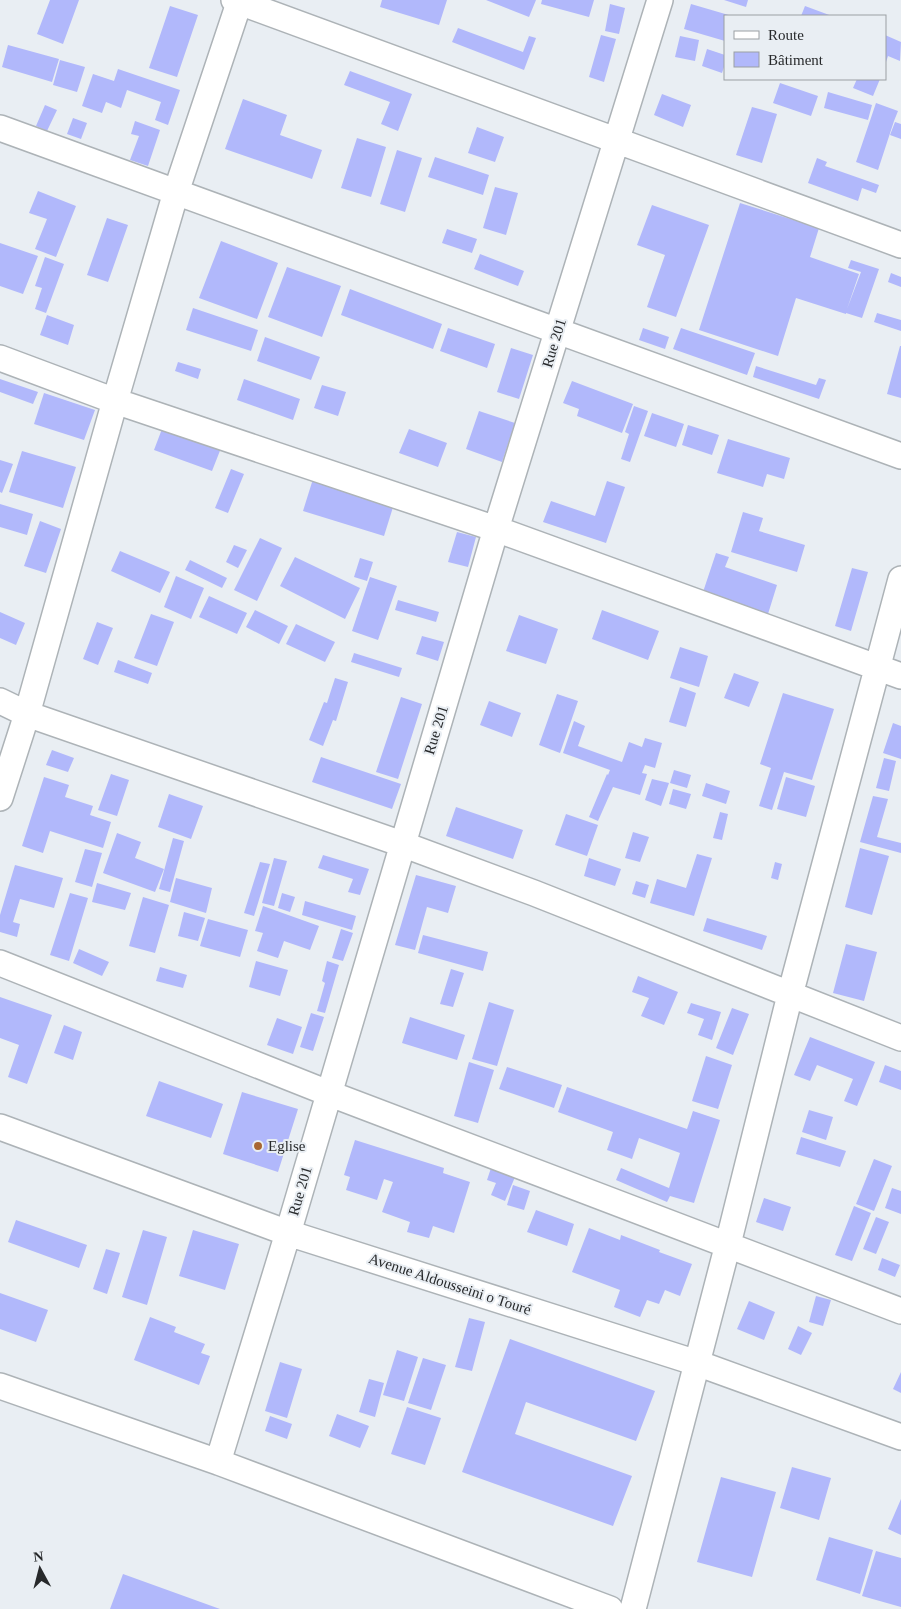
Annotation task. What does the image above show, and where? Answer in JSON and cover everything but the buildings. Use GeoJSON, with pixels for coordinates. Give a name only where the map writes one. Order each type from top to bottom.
{"type":"FeatureCollection","features":[{"type":"Feature","properties":{"kind":"street","name":"Rue 201"},"geometry":{"type":"LineString","coordinates":[[218,1462],[288,1233],[496,529],[660,0]]}},
{"type":"Feature","properties":{"kind":"street"},"geometry":{"type":"LineString","coordinates":[[0,798],[27,714],[176,192],[238,1],[901,245]]}},
{"type":"Feature","properties":{"kind":"street"},"geometry":{"type":"LineString","coordinates":[[0,128],[901,456]]}},
{"type":"Feature","properties":{"kind":"street"},"geometry":{"type":"LineString","coordinates":[[0,358],[115,401],[496,529],[901,676]]}},
{"type":"Feature","properties":{"kind":"street"},"geometry":{"type":"LineString","coordinates":[[632,1609],[728,1244],[790,994],[901,579]]}},
{"type":"Feature","properties":{"kind":"street"},"geometry":{"type":"LineString","coordinates":[[0,700],[27,714],[402,844],[534,893],[901,1038]]}},
{"type":"Feature","properties":{"kind":"street"},"geometry":{"type":"LineString","coordinates":[[0,963],[328,1093],[901,1311]]}},
{"type":"Feature","properties":{"kind":"street","name":"Avenue Aldousseini o Touré"},"geometry":{"type":"LineString","coordinates":[[0,1128],[288,1233],[697,1363],[901,1437]]}},
{"type":"Feature","properties":{"kind":"street"},"geometry":{"type":"LineString","coordinates":[[0,1386],[218,1462],[610,1609]]}},
{"type":"Feature","properties":{"kind":"place","name":"Eglise"},"geometry":{"type":"Point","coordinates":[258,1146]}}]}
